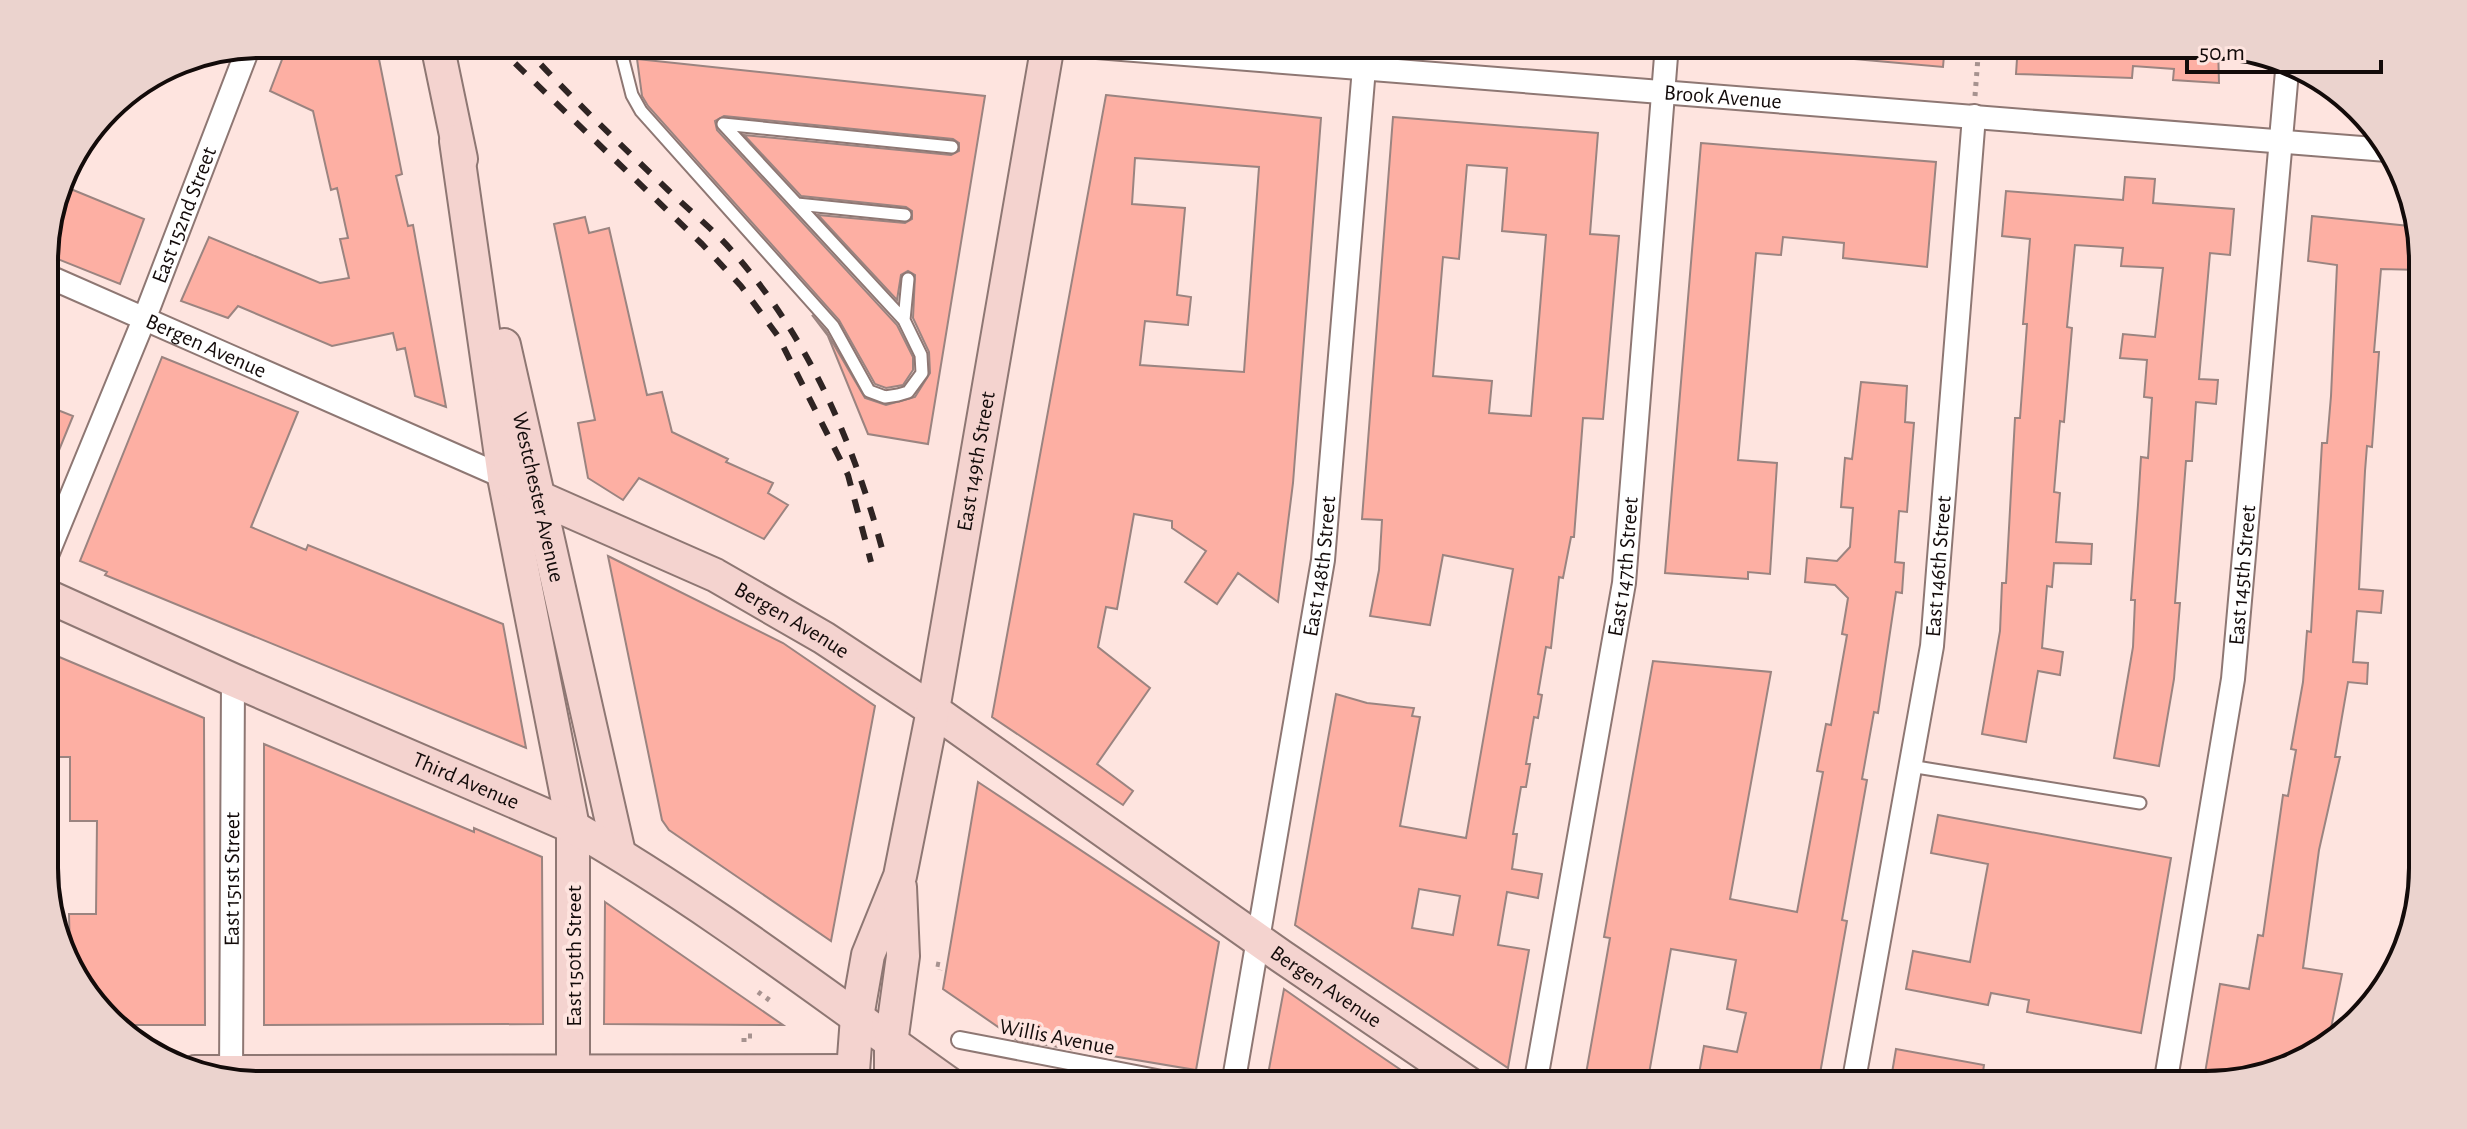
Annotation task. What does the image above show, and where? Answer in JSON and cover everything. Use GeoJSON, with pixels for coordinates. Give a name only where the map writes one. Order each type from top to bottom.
{"type":"FeatureCollection","features":[{"type":"Feature","properties":{"kind":"main road","name":"Westchester Avenue"},"geometry":{"type":"LineString","coordinates":[[440,58],[619,853]]}},
{"type":"Feature","properties":{"kind":"main road","name":"East 149th Street"},"geometry":{"type":"LineString","coordinates":[[853,1071],[857,1017],[868,955],[900,876],[933,710],[1046,58]]}},
{"type":"Feature","properties":{"kind":"main road","name":"Westchester Avenue"},"geometry":{"type":"LineString","coordinates":[[456,141],[504,477],[573,827]]}},
{"type":"Feature","properties":{"kind":"main road","name":"Bergen Avenue"},"geometry":{"type":"LineString","coordinates":[[504,477],[538,497],[715,575],[824,638],[933,710],[1257,939],[1450,1071]]}},
{"type":"Feature","properties":{"kind":"main road","name":"Third Avenue"},"geometry":{"type":"LineString","coordinates":[[58,601],[573,827],[619,853],[931,1071]]}},
{"type":"Feature","properties":{"kind":"main road","name":"East 150th Street"},"geometry":{"type":"LineString","coordinates":[[573,827],[573,1071]]}},
{"type":"Feature","properties":{"kind":"main road","name":"East 149th Street"},"geometry":{"type":"LineString","coordinates":[[891,1071],[891,1043],[903,956],[900,876]]}},
{"type":"Feature","properties":{"kind":"street","name":"Brook Avenue"},"geometry":{"type":"LineString","coordinates":[[1230,58],[1664,95],[1974,116],[2375,149]]}},
{"type":"Feature","properties":{"kind":"street","name":"East 148th Street"},"geometry":{"type":"LineString","coordinates":[[1235,1071],[1323,560],[1365,58]]}},
{"type":"Feature","properties":{"kind":"street","name":"East 147th Street"},"geometry":{"type":"LineString","coordinates":[[1537,1071],[1624,583],[1666,58]]}},
{"type":"Feature","properties":{"kind":"street","name":"East 152nd Street"},"geometry":{"type":"LineString","coordinates":[[58,528],[145,317],[244,59]]}},
{"type":"Feature","properties":{"kind":"street","name":"East 145th Street"},"geometry":{"type":"LineString","coordinates":[[2167,1071],[2232,692],[2287,74]]}},
{"type":"Feature","properties":{"kind":"street","name":"East 146th Street"},"geometry":{"type":"LineString","coordinates":[[1856,1071],[1932,646],[1974,116]]}},
{"type":"Feature","properties":{"kind":"street","name":"Bergen Avenue"},"geometry":{"type":"LineString","coordinates":[[58,280],[504,477]]}},
{"type":"Feature","properties":{"kind":"street","name":"East 151st Street"},"geometry":{"type":"LineString","coordinates":[[231,1069],[233,680]]}},
{"type":"Feature","properties":{"kind":"street","name":"Willis Avenue"},"geometry":{"type":"LineString","coordinates":[[960,1040],[1121,1071]]}},
{"type":"Feature","properties":{"kind":"lane"},"geometry":{"type":"LineString","coordinates":[[623,58],[632,95],[641,111],[833,326],[869,391],[885,397],[908,392],[922,373],[921,355],[904,320],[723,124],[952,147]]}},
{"type":"Feature","properties":{"kind":"lane"},"geometry":{"type":"LineString","coordinates":[[797,204],[905,215]]}},
{"type":"Feature","properties":{"kind":"lane"},"geometry":{"type":"LineString","coordinates":[[904,320],[908,279]]}},
{"type":"Feature","properties":{"kind":"lane"},"geometry":{"type":"LineString","coordinates":[[1910,766],[2140,803]]}},
{"type":"Feature","properties":{"kind":"path"},"geometry":{"type":"LineString","coordinates":[[1974,116],[1978,58]]}},
{"type":"Feature","properties":{"kind":"path"},"geometry":{"type":"LineString","coordinates":[[758,992],[772,1002]]}},
{"type":"Feature","properties":{"kind":"path"},"geometry":{"type":"LineString","coordinates":[[744,1042],[744,1036],[752,1036]]}},
{"type":"Feature","properties":{"kind":"building"},"geometry":{"type":"Polygon","coordinates":[[[283,58],[379,58],[402,174],[396,176],[408,226],[413,225],[446,407],[415,396],[405,348],[397,350],[393,333],[332,346],[238,306],[228,318],[181,301],[209,237],[320,283],[349,278],[340,239],[348,238],[337,188],[331,190],[313,111],[270,91],[283,58]]]}},
{"type":"Feature","properties":{"kind":"building"},"geometry":{"type":"Polygon","coordinates":[[[1855,58],[1944,58],[1943,67],[1855,58]]]}},
{"type":"Feature","properties":{"kind":"building"},"geometry":{"type":"Polygon","coordinates":[[[2017,58],[2218,58],[2219,83],[2173,80],[2174,69],[2133,66],[2132,78],[2016,74],[2017,58]]]}},
{"type":"Feature","properties":{"kind":"building"},"geometry":{"type":"Polygon","coordinates":[[[637,59],[985,96],[928,444],[868,434],[828,336],[812,315],[826,331],[865,398],[886,405],[915,397],[930,373],[929,352],[913,318],[915,275],[908,271],[901,275],[897,300],[818,215],[905,223],[912,219],[912,211],[906,207],[801,196],[744,135],[951,155],[959,151],[959,143],[953,139],[724,116],[715,121],[717,130],[897,325],[913,357],[913,370],[903,385],[886,388],[875,384],[839,320],[648,106],[642,96],[637,59]]]}},
{"type":"Feature","properties":{"kind":"building"},"geometry":{"type":"Polygon","coordinates":[[[1106,95],[1321,118],[1293,483],[1278,602],[1238,573],[1217,604],[1185,582],[1206,551],[1172,528],[1172,521],[1134,514],[1117,609],[1106,607],[1098,647],[1150,688],[1097,764],[1133,791],[1123,805],[992,717],[1106,95]],[[1135,158],[1132,204],[1185,208],[1177,295],[1191,297],[1188,325],[1145,321],[1140,365],[1244,372],[1259,167],[1135,158]]]}},
{"type":"Feature","properties":{"kind":"building"},"geometry":{"type":"Polygon","coordinates":[[[1393,117],[1598,133],[1590,234],[1619,236],[1603,419],[1583,418],[1574,537],[1571,537],[1563,578],[1559,577],[1551,648],[1546,647],[1538,694],[1542,695],[1538,718],[1534,717],[1526,764],[1530,764],[1526,787],[1521,787],[1513,834],[1517,834],[1512,869],[1542,874],[1538,898],[1507,892],[1498,945],[1529,950],[1508,1068],[1295,925],[1336,694],[1367,703],[1414,708],[1412,716],[1420,717],[1400,826],[1466,838],[1513,569],[1443,555],[1430,625],[1370,616],[1379,570],[1382,520],[1362,519],[1393,117]],[[1467,165],[1459,259],[1443,257],[1433,376],[1492,381],[1489,413],[1531,416],[1546,235],[1502,231],[1507,168],[1467,165]],[[1419,889],[1412,928],[1453,935],[1460,896],[1419,889]]]}},
{"type":"Feature","properties":{"kind":"building"},"geometry":{"type":"Polygon","coordinates":[[[1701,143],[1936,162],[1927,267],[1843,258],[1844,243],[1783,237],[1781,255],[1756,253],[1738,460],[1777,463],[1770,574],[1748,572],[1748,579],[1665,573],[1701,143]]]}},
{"type":"Feature","properties":{"kind":"building"},"geometry":{"type":"Polygon","coordinates":[[[2125,177],[2155,179],[2153,203],[2234,209],[2230,255],[2210,253],[2199,379],[2218,380],[2216,404],[2196,402],[2192,461],[2186,461],[2175,603],[2180,603],[2174,679],[2159,766],[2114,758],[2133,647],[2135,600],[2131,600],[2141,457],[2148,458],[2152,398],[2144,397],[2147,360],[2120,358],[2123,334],[2155,337],[2163,268],[2121,266],[2123,248],[2075,245],[2067,327],[2072,328],[2054,492],[2060,493],[2056,542],[2092,544],[2091,564],[2054,563],[2052,587],[2047,586],[2042,648],[2063,652],[2060,675],[2038,671],[2026,742],[1982,734],[2000,631],[2002,583],[2006,583],[2015,418],[2020,418],[2027,324],[2023,324],[2030,239],[2002,236],[2006,191],[2123,200],[2125,177]]]}},
{"type":"Feature","properties":{"kind":"building"},"geometry":{"type":"Polygon","coordinates":[[[71,189],[144,219],[120,284],[58,259],[60,234],[71,189]]]}},
{"type":"Feature","properties":{"kind":"building"},"geometry":{"type":"Polygon","coordinates":[[[2312,216],[2405,226],[2409,270],[2381,269],[2374,352],[2379,352],[2372,447],[2367,446],[2365,471],[2359,589],[2383,591],[2381,613],[2357,611],[2353,662],[2368,663],[2367,684],[2348,682],[2335,757],[2340,757],[2319,850],[2303,968],[2342,974],[2331,1028],[2319,1037],[2272,1060],[2246,1067],[2205,1071],[2220,984],[2249,989],[2258,935],[2263,936],[2283,795],[2288,796],[2296,750],[2291,749],[2303,682],[2307,631],[2311,632],[2322,443],[2327,443],[2331,396],[2337,265],[2308,261],[2312,216]]]}},
{"type":"Feature","properties":{"kind":"building"},"geometry":{"type":"Polygon","coordinates":[[[585,217],[589,233],[609,228],[647,395],[662,392],[672,432],[728,459],[726,462],[773,483],[768,493],[788,505],[764,539],[639,478],[623,500],[588,478],[578,423],[595,420],[554,224],[585,217]]]}},
{"type":"Feature","properties":{"kind":"building"},"geometry":{"type":"Polygon","coordinates":[[[162,357],[298,412],[251,527],[306,550],[308,545],[503,624],[526,748],[105,575],[107,572],[80,561],[162,357]]]}},
{"type":"Feature","properties":{"kind":"building"},"geometry":{"type":"Polygon","coordinates":[[[1861,382],[1907,386],[1905,422],[1914,423],[1907,512],[1899,511],[1895,562],[1904,563],[1902,593],[1896,592],[1878,713],[1874,712],[1862,779],[1867,780],[1842,920],[1847,921],[1820,1071],[1700,1071],[1704,1046],[1737,1052],[1746,1013],[1727,1009],[1736,960],[1671,949],[1649,1071],[1586,1071],[1610,938],[1604,937],[1653,661],[1771,672],[1730,899],[1797,912],[1823,772],[1817,771],[1826,724],[1831,725],[1847,635],[1842,634],[1848,598],[1835,585],[1805,582],[1807,558],[1837,561],[1850,547],[1853,508],[1841,507],[1845,458],[1852,459],[1861,382]]]}},
{"type":"Feature","properties":{"kind":"building"},"geometry":{"type":"Polygon","coordinates":[[[58,410],[73,416],[58,453],[58,410]]]}},
{"type":"Feature","properties":{"kind":"building"},"geometry":{"type":"Polygon","coordinates":[[[608,556],[783,643],[875,706],[831,941],[669,830],[662,820],[608,556]]]}},
{"type":"Feature","properties":{"kind":"building"},"geometry":{"type":"Polygon","coordinates":[[[58,656],[204,718],[205,1025],[132,1025],[117,1012],[85,970],[70,935],[69,914],[96,914],[97,821],[70,821],[70,757],[58,757],[58,656]]]}},
{"type":"Feature","properties":{"kind":"building"},"geometry":{"type":"Polygon","coordinates":[[[264,744],[474,832],[474,828],[542,857],[543,1024],[264,1025],[264,744]]]}},
{"type":"Feature","properties":{"kind":"building"},"geometry":{"type":"Polygon","coordinates":[[[978,782],[1219,942],[1196,1070],[1017,1040],[943,989],[978,782]]]}},
{"type":"Feature","properties":{"kind":"building"},"geometry":{"type":"Polygon","coordinates":[[[1938,815],[2171,858],[2141,1033],[2027,1012],[2029,1000],[1991,993],[1988,1005],[1906,989],[1913,951],[1970,962],[1988,864],[1931,853],[1938,815]]]}},
{"type":"Feature","properties":{"kind":"building"},"geometry":{"type":"Polygon","coordinates":[[[605,902],[696,965],[783,1025],[604,1024],[605,902]]]}},
{"type":"Feature","properties":{"kind":"building"},"geometry":{"type":"Polygon","coordinates":[[[1284,989],[1402,1071],[1269,1071],[1284,989]]]}},
{"type":"Feature","properties":{"kind":"building"},"geometry":{"type":"Polygon","coordinates":[[[1896,1049],[1984,1065],[1983,1071],[1892,1071],[1896,1049]]]}},
{"type":"Feature","properties":{"kind":"railway"},"geometry":{"type":"LineString","coordinates":[[509,58],[702,244],[741,286],[778,336],[848,475],[871,562]]}},
{"type":"Feature","properties":{"kind":"railway"},"geometry":{"type":"LineString","coordinates":[[535,58],[718,236],[786,322],[808,359],[845,437],[885,560]]}}]}
